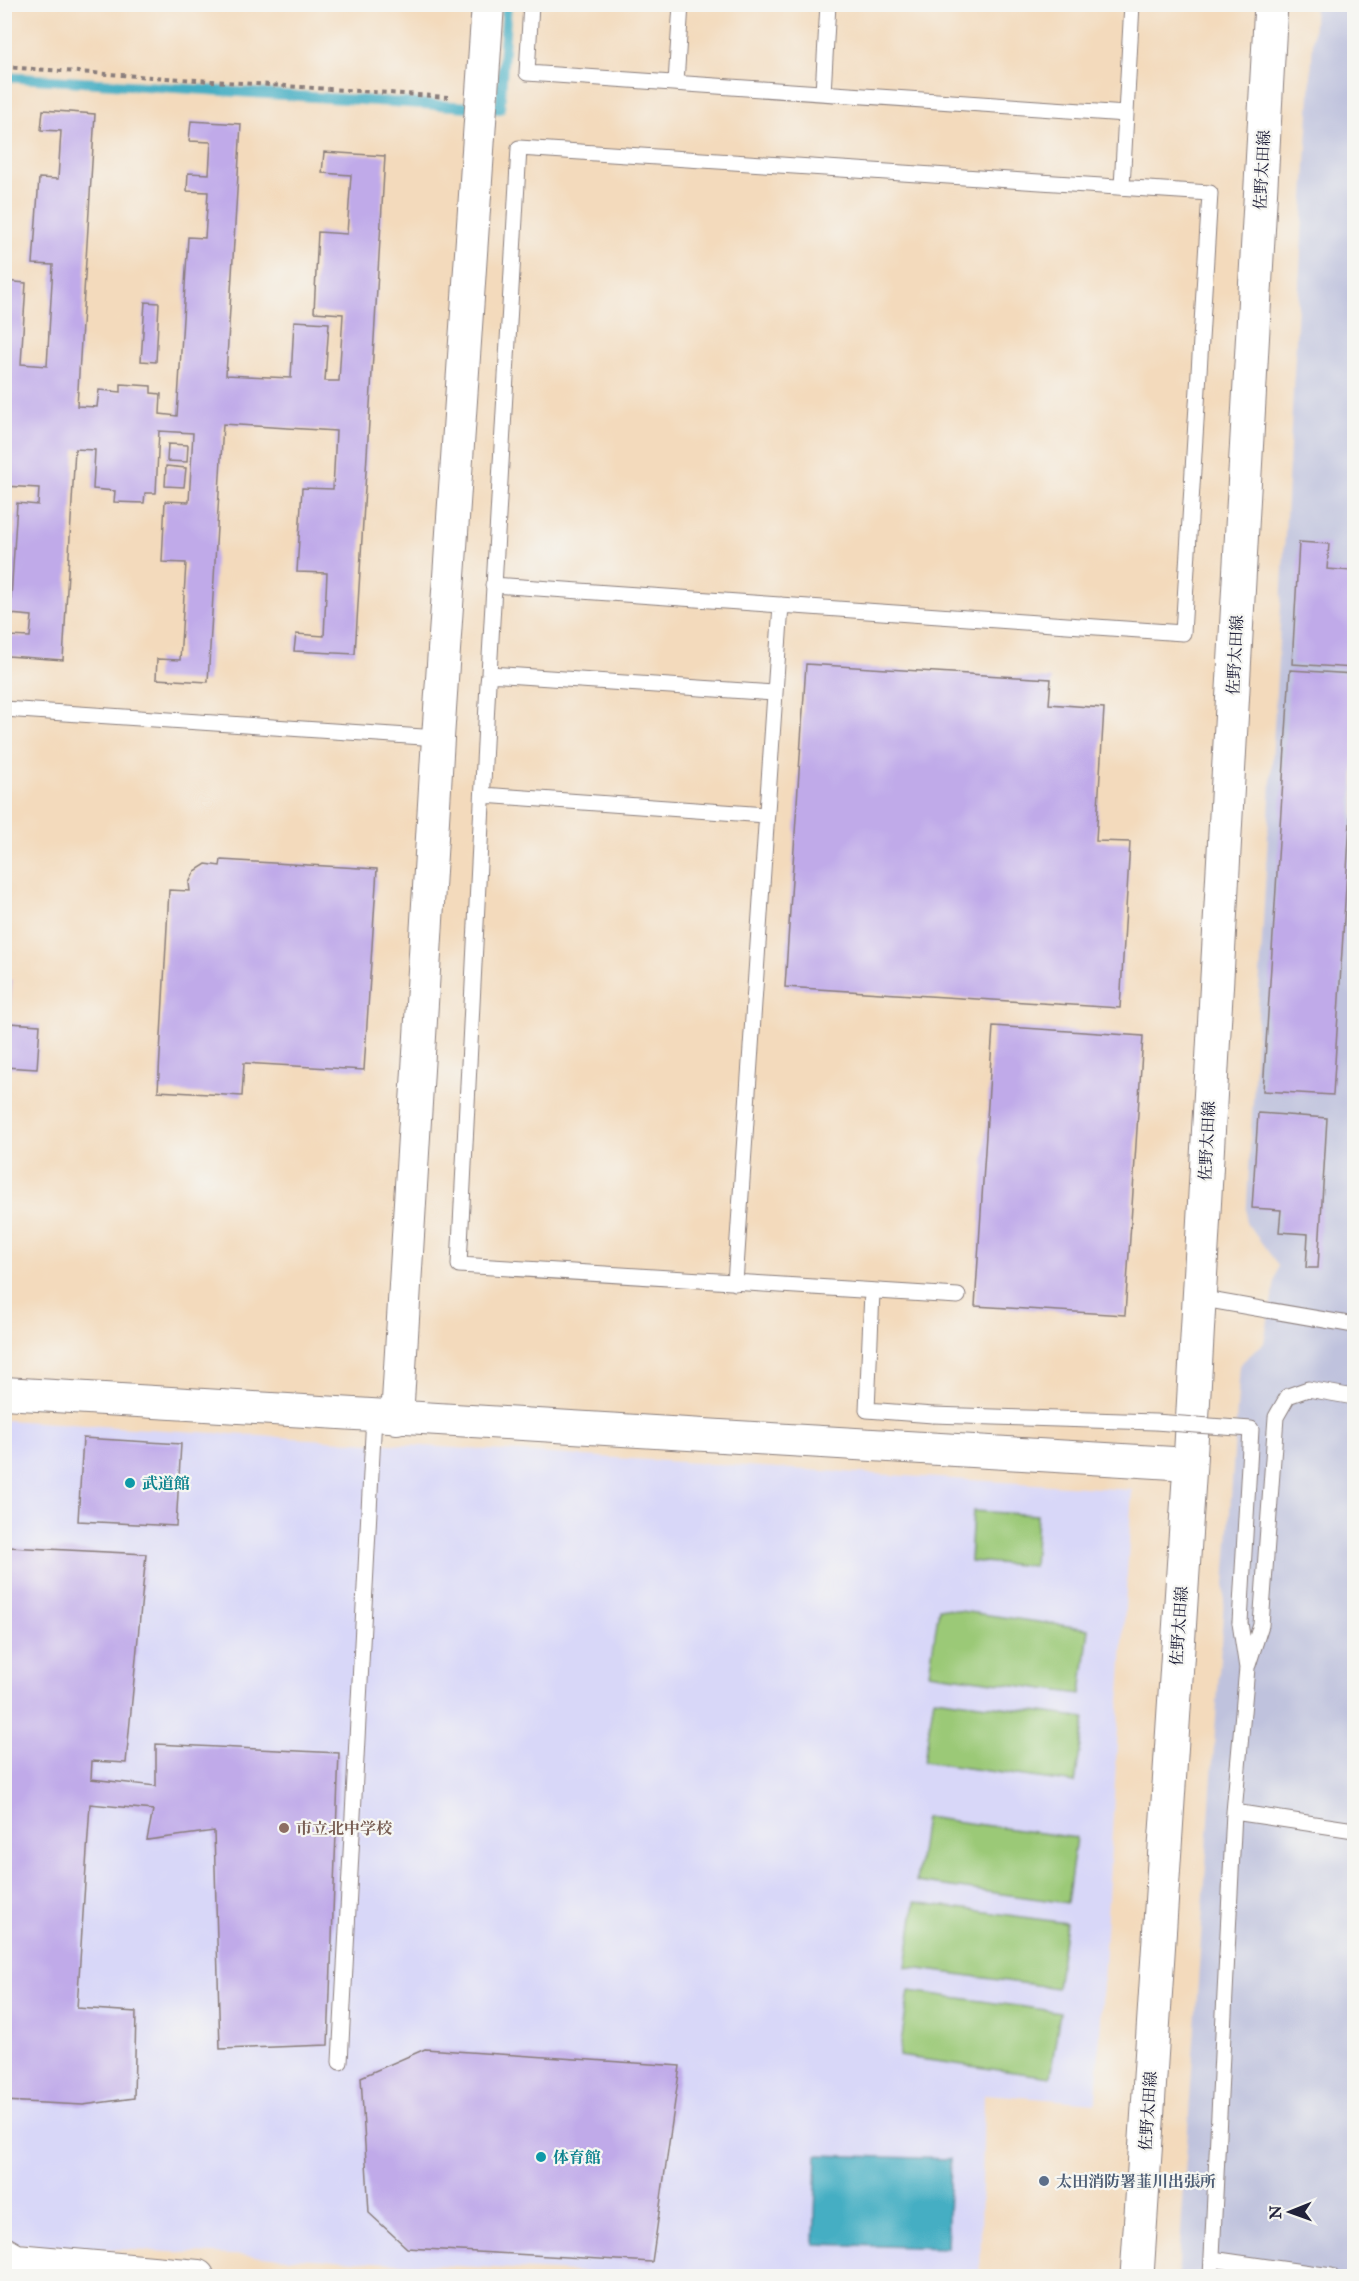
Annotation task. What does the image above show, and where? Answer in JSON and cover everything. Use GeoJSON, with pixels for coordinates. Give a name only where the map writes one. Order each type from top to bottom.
{"type":"FeatureCollection","features":[{"type":"Feature","properties":{"kind":"main road","name":"佐野太田線"},"geometry":{"type":"LineString","coordinates":[[1137,2277],[1190,1464],[1271,4]]}},
{"type":"Feature","properties":{"kind":"street"},"geometry":{"type":"LineString","coordinates":[[386,1417],[438,738],[488,4]]}},
{"type":"Feature","properties":{"kind":"street"},"geometry":{"type":"LineString","coordinates":[[4,1393],[1190,1464]]}},
{"type":"Feature","properties":{"kind":"street"},"geometry":{"type":"LineString","coordinates":[[4,2253],[16,2260],[198,2277]]}},
{"type":"Feature","properties":{"kind":"lane"},"geometry":{"type":"LineString","coordinates":[[531,4],[527,73],[1126,114]]}},
{"type":"Feature","properties":{"kind":"lane"},"geometry":{"type":"LineString","coordinates":[[676,83],[681,4]]}},
{"type":"Feature","properties":{"kind":"lane"},"geometry":{"type":"LineString","coordinates":[[823,93],[828,4]]}},
{"type":"Feature","properties":{"kind":"lane"},"geometry":{"type":"LineString","coordinates":[[1122,187],[1132,4]]}},
{"type":"Feature","properties":{"kind":"lane"},"geometry":{"type":"LineString","coordinates":[[493,585],[1183,633],[1210,193],[519,148],[493,585],[459,1265],[958,1296]]}},
{"type":"Feature","properties":{"kind":"lane"},"geometry":{"type":"LineString","coordinates":[[735,1283],[781,604]]}},
{"type":"Feature","properties":{"kind":"lane"},"geometry":{"type":"LineString","coordinates":[[489,674],[774,693]]}},
{"type":"Feature","properties":{"kind":"lane"},"geometry":{"type":"LineString","coordinates":[[4,709],[438,738]]}},
{"type":"Feature","properties":{"kind":"lane"},"geometry":{"type":"LineString","coordinates":[[483,795],[766,814]]}},
{"type":"Feature","properties":{"kind":"lane"},"geometry":{"type":"LineString","coordinates":[[872,1292],[867,1410],[933,1415],[1155,1422],[1251,1429],[1240,1623],[1247,1668]]}},
{"type":"Feature","properties":{"kind":"lane"},"geometry":{"type":"LineString","coordinates":[[1198,1298],[1354,1325]]}},
{"type":"Feature","properties":{"kind":"lane"},"geometry":{"type":"LineString","coordinates":[[1211,2277],[1234,1812],[1247,1668],[1261,1626],[1276,1418],[1288,1396],[1308,1389],[1354,1397]]}},
{"type":"Feature","properties":{"kind":"lane"},"geometry":{"type":"LineString","coordinates":[[340,2062],[386,1417]]}},
{"type":"Feature","properties":{"kind":"lane"},"geometry":{"type":"LineString","coordinates":[[1234,1812],[1354,1830]]}},
{"type":"Feature","properties":{"kind":"lane"},"geometry":{"type":"LineString","coordinates":[[1212,2259],[1331,2277]]}},
{"type":"Feature","properties":{"kind":"path"},"geometry":{"type":"LineString","coordinates":[[4,67],[480,113]]}},
{"type":"Feature","properties":{"kind":"shaded area"},"geometry":{"type":"Polygon","coordinates":[[[1315,5],[1354,5],[1354,2276],[1178,2276],[1240,1364],[1264,1343],[1278,1265],[1246,1222],[1315,5]]]}},
{"type":"Feature","properties":{"kind":"shaded area"},"geometry":{"type":"Polygon","coordinates":[[[5,1420],[1132,1490],[1096,2103],[984,2094],[980,2276],[656,2276],[12,2244],[5,2228],[5,1420]]]}},
{"type":"Feature","properties":{"kind":"green space"},"geometry":{"type":"Polygon","coordinates":[[[973,1511],[1037,1515],[1034,1566],[970,1561],[973,1511]]]}},
{"type":"Feature","properties":{"kind":"green space"},"geometry":{"type":"Polygon","coordinates":[[[939,1608],[1089,1629],[1081,1694],[929,1673],[939,1608]]]}},
{"type":"Feature","properties":{"kind":"green space"},"geometry":{"type":"Polygon","coordinates":[[[934,1698],[1085,1718],[1075,1783],[924,1762],[934,1698]]]}},
{"type":"Feature","properties":{"kind":"green space"},"geometry":{"type":"Polygon","coordinates":[[[925,1817],[1076,1838],[1067,1903],[916,1882],[925,1817]]]}},
{"type":"Feature","properties":{"kind":"green space"},"geometry":{"type":"Polygon","coordinates":[[[915,1902],[1066,1923],[1057,1988],[906,1967],[915,1902]]]}},
{"type":"Feature","properties":{"kind":"green space"},"geometry":{"type":"Polygon","coordinates":[[[909,1991],[1060,2012],[1050,2077],[899,2056],[909,1991]]]}},
{"type":"Feature","properties":{"kind":"water"},"geometry":{"type":"Polygon","coordinates":[[[817,2155],[950,2159],[947,2248],[814,2244],[817,2155]]]}},
{"type":"Feature","properties":{"kind":"building"},"geometry":{"type":"Polygon","coordinates":[[[43,110],[95,114],[77,406],[97,407],[99,390],[121,392],[121,384],[151,386],[151,393],[161,394],[160,414],[177,416],[188,237],[205,238],[208,192],[187,191],[188,173],[209,174],[211,142],[189,141],[191,121],[241,124],[226,375],[291,378],[294,321],[329,323],[325,381],[339,381],[343,314],[314,312],[318,232],[347,234],[351,175],[322,173],[324,152],[385,156],[355,654],[294,651],[296,634],[324,636],[327,573],[297,572],[302,488],[333,489],[336,431],[223,424],[208,682],[156,679],[157,659],[180,660],[186,563],[162,562],[165,501],[189,502],[193,433],[159,431],[156,493],[145,493],[144,503],[114,502],[115,491],[93,489],[95,450],[75,449],[63,660],[8,656],[9,636],[30,637],[32,616],[10,614],[17,503],[38,505],[39,488],[4,486],[4,281],[26,283],[21,364],[47,366],[53,265],[33,264],[39,178],[58,179],[61,131],[41,130],[43,110]]]}},
{"type":"Feature","properties":{"kind":"building"},"geometry":{"type":"Polygon","coordinates":[[[145,302],[159,303],[156,362],[141,361],[145,302]]]}},
{"type":"Feature","properties":{"kind":"building"},"geometry":{"type":"Polygon","coordinates":[[[168,444],[188,445],[187,462],[167,461],[168,444]]]}},
{"type":"Feature","properties":{"kind":"building"},"geometry":{"type":"Polygon","coordinates":[[[166,466],[186,468],[184,487],[165,486],[166,466]]]}},
{"type":"Feature","properties":{"kind":"building"},"geometry":{"type":"Polygon","coordinates":[[[1299,542],[1329,544],[1327,569],[1353,571],[1351,601],[1354,602],[1354,668],[1292,664],[1299,542]]]}},
{"type":"Feature","properties":{"kind":"building"},"geometry":{"type":"Polygon","coordinates":[[[806,664],[1051,679],[1049,704],[1104,708],[1096,841],[1130,842],[1120,1008],[785,987],[806,664]]]}},
{"type":"Feature","properties":{"kind":"building"},"geometry":{"type":"Polygon","coordinates":[[[1290,670],[1354,674],[1354,758],[1333,1095],[1263,1091],[1290,670]]]}},
{"type":"Feature","properties":{"kind":"building"},"geometry":{"type":"Polygon","coordinates":[[[221,860],[377,869],[364,1070],[244,1063],[242,1096],[158,1091],[169,890],[190,891],[189,883],[195,871],[206,864],[220,866],[221,860]]]}},
{"type":"Feature","properties":{"kind":"building"},"geometry":{"type":"Polygon","coordinates":[[[4,980],[12,980],[9,1023],[40,1025],[37,1069],[4,1067],[4,980]]]}},
{"type":"Feature","properties":{"kind":"building"},"geometry":{"type":"Polygon","coordinates":[[[993,1026],[1143,1036],[1125,1315],[975,1306],[993,1026]]]}},
{"type":"Feature","properties":{"kind":"building"},"geometry":{"type":"Polygon","coordinates":[[[1258,1113],[1327,1118],[1318,1268],[1306,1268],[1308,1234],[1279,1232],[1281,1210],[1252,1208],[1258,1113]]]}},
{"type":"Feature","properties":{"kind":"building","name":"武道館"},"geometry":{"type":"Polygon","coordinates":[[[83,1438],[181,1444],[176,1526],[78,1521],[83,1438]]]}},
{"type":"Feature","properties":{"kind":"building"},"geometry":{"type":"Polygon","coordinates":[[[8,1547],[146,1554],[126,1763],[92,1761],[91,1779],[156,1786],[156,1744],[339,1753],[328,2045],[220,2049],[214,1831],[147,1840],[153,1810],[90,1804],[77,2008],[136,2012],[134,2098],[83,2105],[4,2101],[4,1587],[8,1547]]]}},
{"type":"Feature","properties":{"kind":"building","name":"体育館"},"geometry":{"type":"Polygon","coordinates":[[[425,2049],[680,2066],[652,2262],[407,2248],[369,2213],[361,2077],[425,2049]]]}},
{"type":"Feature","properties":{"kind":"waterway"},"geometry":{"type":"LineString","coordinates":[[4,77],[500,109],[507,4]]}},
{"type":"Feature","properties":{"kind":"place","name":"武道館"},"geometry":{"type":"Point","coordinates":[130,1483]}},
{"type":"Feature","properties":{"kind":"place","name":"市立北中学校"},"geometry":{"type":"Point","coordinates":[284,1828]}},
{"type":"Feature","properties":{"kind":"place","name":"体育館"},"geometry":{"type":"Point","coordinates":[541,2157]}},
{"type":"Feature","properties":{"kind":"place","name":"太田消防署韮川出張所"},"geometry":{"type":"Point","coordinates":[1044,2181]}}]}
